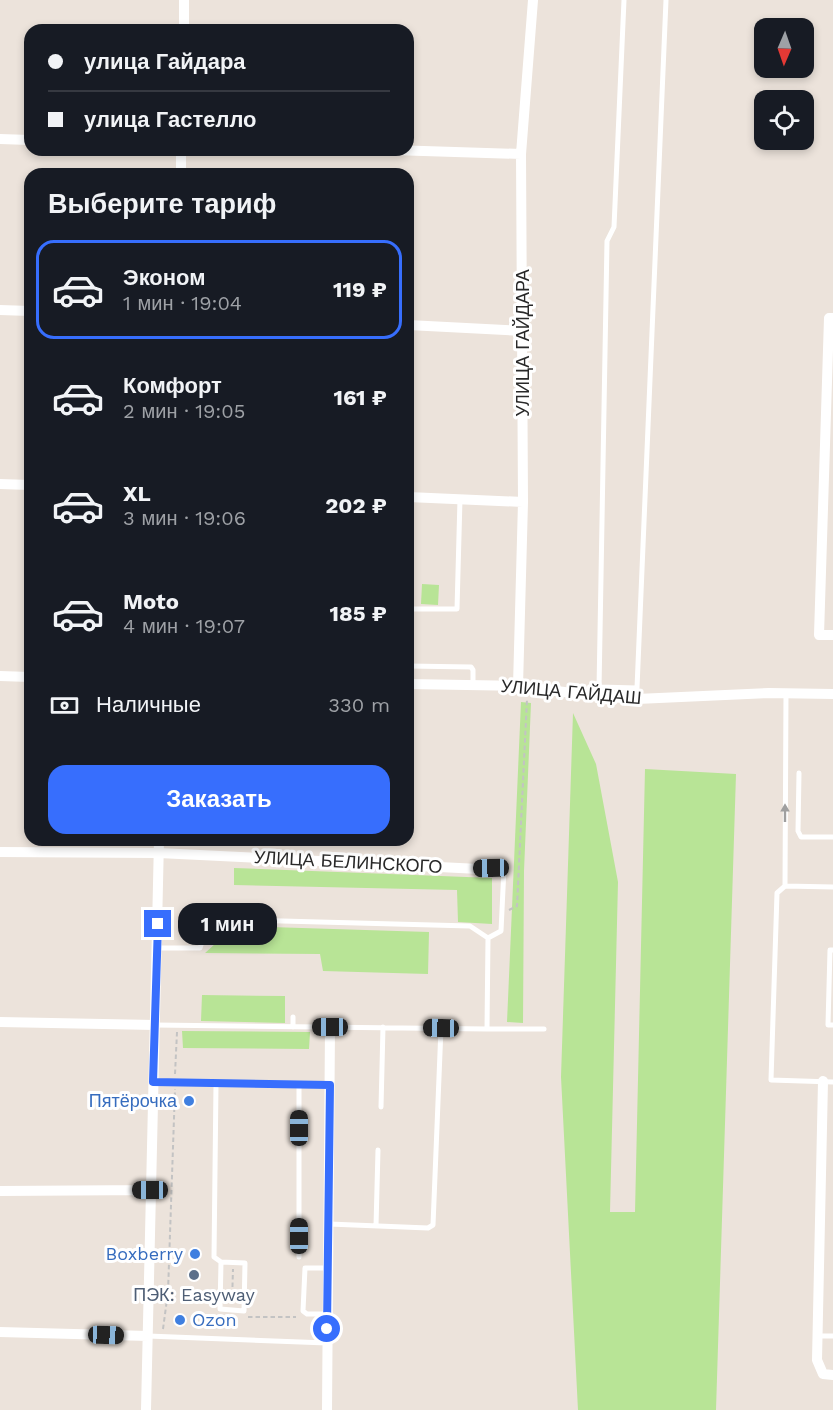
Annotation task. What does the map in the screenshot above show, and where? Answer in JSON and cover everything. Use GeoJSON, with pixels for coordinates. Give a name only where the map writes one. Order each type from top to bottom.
{"type":"FeatureCollection","features":[{"type":"Feature","properties":{"kind":"street"},"geometry":{"type":"LineString","coordinates":[[184,0],[184,24]]}},
{"type":"Feature","properties":{"kind":"street","name":"УЛИЦА ГАЙДАРА"},"geometry":{"type":"LineString","coordinates":[[523,687],[521,154],[533,0]]}},
{"type":"Feature","properties":{"kind":"street"},"geometry":{"type":"LineString","coordinates":[[0,139],[24,140]]}},
{"type":"Feature","properties":{"kind":"street"},"geometry":{"type":"LineString","coordinates":[[414,151],[521,154]]}},
{"type":"Feature","properties":{"kind":"street"},"geometry":{"type":"LineString","coordinates":[[0,310],[24,311]]}},
{"type":"Feature","properties":{"kind":"street"},"geometry":{"type":"LineString","coordinates":[[833,318],[829,318],[819,635],[833,635]]}},
{"type":"Feature","properties":{"kind":"street"},"geometry":{"type":"LineString","coordinates":[[414,325],[523,331]]}},
{"type":"Feature","properties":{"kind":"street"},"geometry":{"type":"LineString","coordinates":[[0,484],[24,485]]}},
{"type":"Feature","properties":{"kind":"street"},"geometry":{"type":"LineString","coordinates":[[414,497],[523,502]]}},
{"type":"Feature","properties":{"kind":"street"},"geometry":{"type":"LineString","coordinates":[[0,676],[24,677]]}},
{"type":"Feature","properties":{"kind":"street","name":"УЛИЦА ГАЙДАШ"},"geometry":{"type":"LineString","coordinates":[[414,684],[599,692],[637,699],[769,693],[833,694]]}},
{"type":"Feature","properties":{"kind":"street"},"geometry":{"type":"LineString","coordinates":[[146,1410],[159,846]]}},
{"type":"Feature","properties":{"kind":"street","name":"УЛИЦА БЕЛИНСКОГО"},"geometry":{"type":"LineString","coordinates":[[0,852],[159,854],[479,869]]}},
{"type":"Feature","properties":{"kind":"street"},"geometry":{"type":"LineString","coordinates":[[0,1022],[155,1025]]}},
{"type":"Feature","properties":{"kind":"street"},"geometry":{"type":"LineString","coordinates":[[327,1410],[330,1027]]}},
{"type":"Feature","properties":{"kind":"street"},"geometry":{"type":"LineString","coordinates":[[828,1086],[817,1360],[823,1374],[833,1375]]}},
{"type":"Feature","properties":{"kind":"street"},"geometry":{"type":"LineString","coordinates":[[0,1191],[150,1190]]}},
{"type":"Feature","properties":{"kind":"street"},"geometry":{"type":"LineString","coordinates":[[0,1332],[148,1336]]}},
{"type":"Feature","properties":{"kind":"lane"},"geometry":{"type":"LineString","coordinates":[[624,0],[614,227],[607,241],[599,692],[637,688],[666,0]]}},
{"type":"Feature","properties":{"kind":"lane"},"geometry":{"type":"LineString","coordinates":[[414,609],[457,609],[460,499]]}},
{"type":"Feature","properties":{"kind":"lane"},"geometry":{"type":"LineString","coordinates":[[414,666],[471,667],[473,685]]}},
{"type":"Feature","properties":{"kind":"lane"},"geometry":{"type":"LineString","coordinates":[[785,886],[786,693]]}},
{"type":"Feature","properties":{"kind":"lane"},"geometry":{"type":"LineString","coordinates":[[799,773],[798,831],[801,837],[833,837]]}},
{"type":"Feature","properties":{"kind":"lane"},"geometry":{"type":"LineString","coordinates":[[479,869],[504,868],[501,931],[488,938]]}},
{"type":"Feature","properties":{"kind":"lane"},"geometry":{"type":"LineString","coordinates":[[828,1086],[771,1080],[777,892],[785,886],[833,887]]}},
{"type":"Feature","properties":{"kind":"lane"},"geometry":{"type":"LineString","coordinates":[[157,948],[200,948],[210,919],[470,926],[488,938]]}},
{"type":"Feature","properties":{"kind":"lane"},"geometry":{"type":"LineString","coordinates":[[487,1029],[488,938]]}},
{"type":"Feature","properties":{"kind":"lane"},"geometry":{"type":"LineString","coordinates":[[833,950],[830,950],[828,1025],[833,1025]]}},
{"type":"Feature","properties":{"kind":"lane"},"geometry":{"type":"LineString","coordinates":[[192,1017],[192,1026]]}},
{"type":"Feature","properties":{"kind":"lane"},"geometry":{"type":"LineString","coordinates":[[293,1017],[293,1027]]}},
{"type":"Feature","properties":{"kind":"lane"},"geometry":{"type":"LineString","coordinates":[[155,1025],[544,1029]]}},
{"type":"Feature","properties":{"kind":"lane"},"geometry":{"type":"LineString","coordinates":[[381,1107],[383,1028]]}},
{"type":"Feature","properties":{"kind":"lane"},"geometry":{"type":"LineString","coordinates":[[328,1224],[428,1228],[435,1220],[441,1028]]}},
{"type":"Feature","properties":{"kind":"lane"},"geometry":{"type":"LineString","coordinates":[[153,1082],[330,1085]]}},
{"type":"Feature","properties":{"kind":"lane"},"geometry":{"type":"LineString","coordinates":[[216,1084],[214,1257],[221,1262],[245,1264],[243,1311],[220,1309],[221,1262]]}},
{"type":"Feature","properties":{"kind":"lane"},"geometry":{"type":"LineString","coordinates":[[298,1257],[299,1085]]}},
{"type":"Feature","properties":{"kind":"lane"},"geometry":{"type":"LineString","coordinates":[[376,1226],[378,1150]]}},
{"type":"Feature","properties":{"kind":"lane"},"geometry":{"type":"LineString","coordinates":[[328,1268],[305,1268],[304,1313],[328,1314]]}},
{"type":"Feature","properties":{"kind":"lane"},"geometry":{"type":"LineString","coordinates":[[148,1336],[327,1343]]}},
{"type":"Feature","properties":{"kind":"lane"},"geometry":{"type":"LineString","coordinates":[[817,1336],[833,1336]]}},
{"type":"Feature","properties":{"kind":"path"},"geometry":{"type":"LineString","coordinates":[[502,915],[517,906],[523,687]]}},
{"type":"Feature","properties":{"kind":"path"},"geometry":{"type":"LineString","coordinates":[[161,1336],[168,1292],[177,1026]]}},
{"type":"Feature","properties":{"kind":"path"},"geometry":{"type":"LineString","coordinates":[[232,1311],[233,1263]]}},
{"type":"Feature","properties":{"kind":"path"},"geometry":{"type":"LineString","coordinates":[[243,1311],[246,1317],[293,1318],[304,1313]]}},
{"type":"Feature","properties":{"kind":"green space"},"geometry":{"type":"Polygon","coordinates":[[[422,584],[439,585],[438,605],[421,604],[422,584]]]}},
{"type":"Feature","properties":{"kind":"green space"},"geometry":{"type":"Polygon","coordinates":[[[521,702],[531,703],[524,871],[523,1023],[507,1022],[521,702]]]}},
{"type":"Feature","properties":{"kind":"green space"},"geometry":{"type":"Polygon","coordinates":[[[573,713],[596,764],[618,882],[610,1212],[635,1212],[645,769],[736,774],[716,1410],[578,1410],[561,1077],[573,713]]]}},
{"type":"Feature","properties":{"kind":"green space"},"geometry":{"type":"Polygon","coordinates":[[[234,868],[492,878],[492,924],[458,922],[457,890],[234,885],[234,868]]]}},
{"type":"Feature","properties":{"kind":"green space"},"geometry":{"type":"Polygon","coordinates":[[[235,926],[429,932],[428,974],[323,971],[320,954],[205,953],[235,926]]]}},
{"type":"Feature","properties":{"kind":"green space"},"geometry":{"type":"Polygon","coordinates":[[[202,995],[285,996],[285,1023],[201,1021],[202,995]]]}},
{"type":"Feature","properties":{"kind":"green space"},"geometry":{"type":"Polygon","coordinates":[[[182,1031],[310,1032],[309,1049],[183,1048],[182,1031]]]}},
{"type":"Feature","properties":{"kind":"place","name":"Пятёрочка"},"geometry":{"type":"Point","coordinates":[189,1101]}},
{"type":"Feature","properties":{"kind":"place","name":"Boxberry"},"geometry":{"type":"Point","coordinates":[195,1254]}},
{"type":"Feature","properties":{"kind":"place","name":"ПЭК: Easyway"},"geometry":{"type":"Point","coordinates":[194,1275]}},
{"type":"Feature","properties":{"kind":"place","name":"Ozon"},"geometry":{"type":"Point","coordinates":[180,1320]}},
{"type":"Feature","properties":{"kind":"route"},"geometry":{"type":"LineString","coordinates":[[158,924],[153,1082],[330,1085],[327,1329]]}}]}
